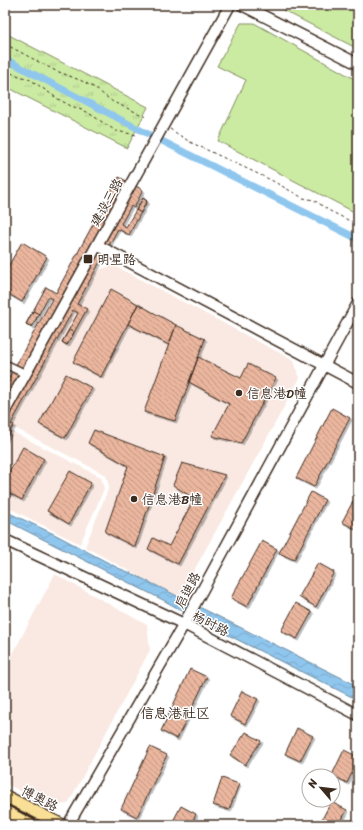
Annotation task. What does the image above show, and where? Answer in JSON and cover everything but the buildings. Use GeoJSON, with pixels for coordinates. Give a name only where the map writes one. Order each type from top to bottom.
{"type":"FeatureCollection","features":[{"type":"Feature","properties":{"kind":"main road","name":"博奥路"},"geometry":{"type":"LineString","coordinates":[[5,796],[62,825]]}},
{"type":"Feature","properties":{"kind":"main road"},"geometry":{"type":"LineString","coordinates":[[5,811],[31,825]]}},
{"type":"Feature","properties":{"kind":"street","name":"建设三路"},"geometry":{"type":"LineString","coordinates":[[5,411],[153,144],[166,128],[230,5]]}},
{"type":"Feature","properties":{"kind":"street"},"geometry":{"type":"LineString","coordinates":[[242,5],[358,64]]}},
{"type":"Feature","properties":{"kind":"street"},"geometry":{"type":"LineString","coordinates":[[97,245],[358,382]]}},
{"type":"Feature","properties":{"kind":"street","name":"启迪路"},"geometry":{"type":"LineString","coordinates":[[68,825],[186,621],[358,302]]}},
{"type":"Feature","properties":{"kind":"street"},"geometry":{"type":"LineString","coordinates":[[5,364],[26,374]]}},
{"type":"Feature","properties":{"kind":"street","name":"杨时路"},"geometry":{"type":"LineString","coordinates":[[5,540],[186,621],[358,715]]}},
{"type":"Feature","properties":{"kind":"path"},"geometry":{"type":"LineString","coordinates":[[5,44],[54,70],[82,81],[95,88],[113,102],[147,117]]}},
{"type":"Feature","properties":{"kind":"path"},"geometry":{"type":"LineString","coordinates":[[5,71],[31,80],[58,99],[87,112],[116,131],[137,135]]}},
{"type":"Feature","properties":{"kind":"path"},"geometry":{"type":"LineString","coordinates":[[166,128],[195,144],[271,180],[303,198],[314,200],[330,211],[358,226]]}},
{"type":"Feature","properties":{"kind":"shaded area"},"geometry":{"type":"Polygon","coordinates":[[[113,265],[293,360],[300,378],[180,596],[169,592],[85,547],[109,487],[106,475],[9,425],[92,272],[113,265]]]}},
{"type":"Feature","properties":{"kind":"shaded area"},"geometry":{"type":"Polygon","coordinates":[[[7,429],[101,477],[104,489],[80,544],[5,506],[5,433],[7,429]]]}},
{"type":"Feature","properties":{"kind":"shaded area"},"geometry":{"type":"Polygon","coordinates":[[[55,574],[147,625],[150,650],[68,804],[49,806],[5,783],[5,668],[55,574]]]}},
{"type":"Feature","properties":{"kind":"green space"},"geometry":{"type":"Polygon","coordinates":[[[273,5],[358,5],[358,49],[273,5]]]}},
{"type":"Feature","properties":{"kind":"green space"},"geometry":{"type":"Polygon","coordinates":[[[241,23],[254,23],[358,81],[358,214],[218,141],[246,80],[217,66],[241,23]]]}},
{"type":"Feature","properties":{"kind":"green space"},"geometry":{"type":"Polygon","coordinates":[[[5,33],[148,107],[127,148],[5,86],[5,33]]]}},
{"type":"Feature","properties":{"kind":"water"},"geometry":{"type":"Polygon","coordinates":[[[5,511],[358,686],[358,700],[206,624],[163,600],[5,520],[5,511]]]}},
{"type":"Feature","properties":{"kind":"waterway"},"geometry":{"type":"LineString","coordinates":[[5,59],[152,136],[358,239]]}},
{"type":"Feature","properties":{"kind":"place","name":"明星路"},"geometry":{"type":"Point","coordinates":[88,259]}},
{"type":"Feature","properties":{"kind":"place","name":"信息港D幢"},"geometry":{"type":"Point","coordinates":[239,393]}},
{"type":"Feature","properties":{"kind":"place","name":"信息港B幢"},"geometry":{"type":"Point","coordinates":[134,499]}},
{"type":"Feature","properties":{"kind":"district","name":"信息港社区"},"geometry":{"type":"Point","coordinates":[175,713]}}]}
